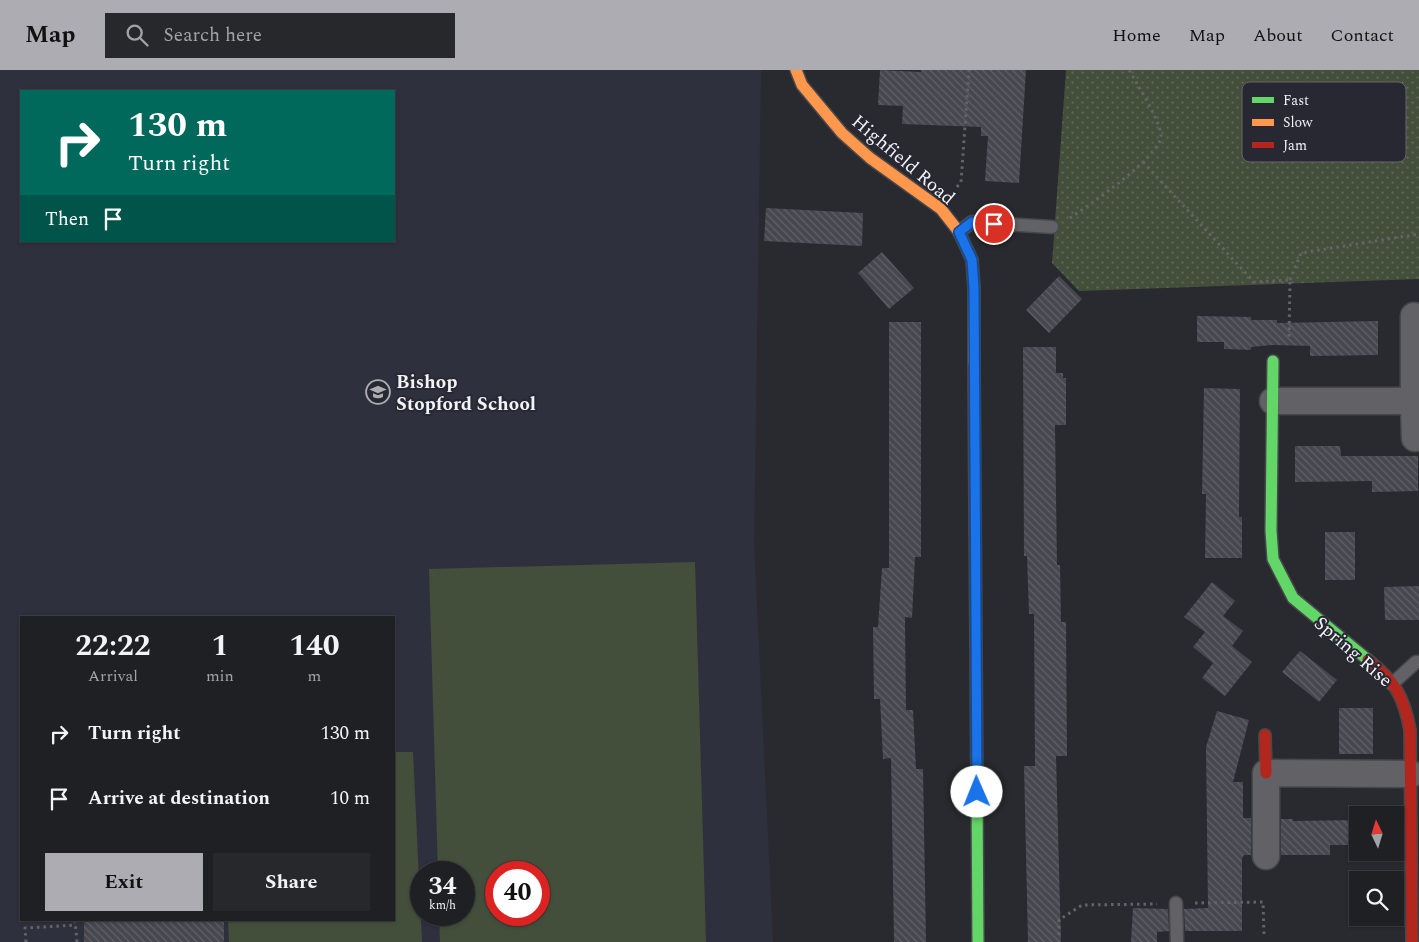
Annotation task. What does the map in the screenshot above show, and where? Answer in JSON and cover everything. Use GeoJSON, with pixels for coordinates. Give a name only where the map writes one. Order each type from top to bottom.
{"type":"FeatureCollection","features":[{"type":"Feature","properties":{"kind":"street","name":"Highfield Road"},"geometry":{"type":"LineString","coordinates":[[796,70],[802,85],[842,133],[870,158],[941,209],[959,232],[972,260],[974,288],[978,942]]}},
{"type":"Feature","properties":{"kind":"street"},"geometry":{"type":"LineString","coordinates":[[1414,316],[1415,438]]}},
{"type":"Feature","properties":{"kind":"street","name":"Spring Rise"},"geometry":{"type":"LineString","coordinates":[[1273,361],[1271,531],[1273,558],[1294,598],[1376,666],[1396,687],[1406,709],[1410,730],[1412,774],[1412,942]]}},
{"type":"Feature","properties":{"kind":"street"},"geometry":{"type":"LineString","coordinates":[[1273,401],[1414,400]]}},
{"type":"Feature","properties":{"kind":"street"},"geometry":{"type":"LineString","coordinates":[[1265,735],[1266,856]]}},
{"type":"Feature","properties":{"kind":"street"},"geometry":{"type":"LineString","coordinates":[[1266,773],[1412,774]]}},
{"type":"Feature","properties":{"kind":"lane"},"geometry":{"type":"LineString","coordinates":[[959,232],[972,222],[1052,227]]}},
{"type":"Feature","properties":{"kind":"lane"},"geometry":{"type":"LineString","coordinates":[[1392,684],[1416,662],[1419,662]]}},
{"type":"Feature","properties":{"kind":"lane"},"geometry":{"type":"LineString","coordinates":[[1176,903],[1177,942]]}},
{"type":"Feature","properties":{"kind":"path"},"geometry":{"type":"LineString","coordinates":[[956,187],[961,182],[969,70]]}},
{"type":"Feature","properties":{"kind":"path"},"geometry":{"type":"LineString","coordinates":[[1052,227],[1063,224],[1098,199],[1157,149],[1161,137],[1158,124],[1129,70]]}},
{"type":"Feature","properties":{"kind":"path"},"geometry":{"type":"LineString","coordinates":[[1143,162],[1254,282],[1290,280]]}},
{"type":"Feature","properties":{"kind":"path"},"geometry":{"type":"LineString","coordinates":[[1273,361],[1288,361],[1290,280],[1301,253],[1419,234]]}},
{"type":"Feature","properties":{"kind":"path"},"geometry":{"type":"LineString","coordinates":[[1059,936],[1059,920],[1082,906],[1263,902],[1264,935]]}},
{"type":"Feature","properties":{"kind":"path"},"geometry":{"type":"LineString","coordinates":[[76,921],[77,942]]}},
{"type":"Feature","properties":{"kind":"path"},"geometry":{"type":"LineString","coordinates":[[26,942],[25,928],[76,925]]}},
{"type":"Feature","properties":{"kind":"shaded area","name":"Bishop Stopford School"},"geometry":{"type":"Polygon","coordinates":[[[0,70],[761,70],[754,542],[773,942],[0,942],[0,70]]]}},
{"type":"Feature","properties":{"kind":"green space"},"geometry":{"type":"Polygon","coordinates":[[[1066,70],[1419,70],[1419,279],[1079,291],[1052,263],[1066,70]]]}},
{"type":"Feature","properties":{"kind":"green space"},"geometry":{"type":"Polygon","coordinates":[[[695,562],[706,942],[440,942],[439,926],[475,926],[475,861],[438,861],[429,569],[695,562]]]}},
{"type":"Feature","properties":{"kind":"green space"},"geometry":{"type":"Polygon","coordinates":[[[395,752],[413,752],[418,861],[410,861],[410,926],[421,926],[422,942],[229,942],[228,921],[395,921],[395,752]]]}},
{"type":"Feature","properties":{"kind":"building"},"geometry":{"type":"Polygon","coordinates":[[[880,70],[921,72],[921,70],[1026,70],[1019,183],[985,181],[988,136],[981,136],[981,127],[902,124],[903,106],[878,105],[880,70]]]}},
{"type":"Feature","properties":{"kind":"building"},"geometry":{"type":"Polygon","coordinates":[[[766,208],[863,213],[862,246],[764,241],[766,208]]]}},
{"type":"Feature","properties":{"kind":"building"},"geometry":{"type":"Polygon","coordinates":[[[882,252],[914,288],[889,309],[858,273],[882,252]]]}},
{"type":"Feature","properties":{"kind":"building"},"geometry":{"type":"Polygon","coordinates":[[[1059,276],[1082,299],[1049,333],[1026,310],[1059,276]]]}},
{"type":"Feature","properties":{"kind":"building"},"geometry":{"type":"Polygon","coordinates":[[[1197,316],[1251,317],[1251,320],[1277,320],[1277,323],[1378,321],[1378,355],[1310,356],[1310,346],[1273,345],[1251,347],[1251,350],[1224,349],[1224,342],[1197,342],[1197,316]]]}},
{"type":"Feature","properties":{"kind":"building"},"geometry":{"type":"Polygon","coordinates":[[[889,322],[921,322],[921,557],[915,557],[912,618],[905,617],[906,710],[913,710],[916,769],[923,769],[926,942],[894,942],[891,758],[883,759],[880,699],[874,699],[873,627],[878,627],[882,568],[889,568],[889,322]]]}},
{"type":"Feature","properties":{"kind":"building"},"geometry":{"type":"Polygon","coordinates":[[[1023,347],[1056,347],[1056,373],[1063,373],[1063,378],[1066,378],[1066,425],[1055,425],[1057,565],[1060,565],[1061,622],[1066,622],[1067,756],[1056,756],[1061,942],[1028,942],[1024,766],[1035,766],[1034,614],[1029,614],[1027,556],[1024,556],[1023,347]]]}},
{"type":"Feature","properties":{"kind":"building"},"geometry":{"type":"Polygon","coordinates":[[[1204,388],[1240,389],[1239,517],[1242,517],[1242,558],[1205,558],[1206,494],[1202,494],[1204,388]]]}},
{"type":"Feature","properties":{"kind":"building"},"geometry":{"type":"Polygon","coordinates":[[[1295,446],[1340,446],[1341,456],[1418,456],[1418,491],[1372,492],[1372,481],[1295,482],[1295,446]]]}},
{"type":"Feature","properties":{"kind":"building"},"geometry":{"type":"Polygon","coordinates":[[[1325,532],[1355,532],[1355,580],[1325,580],[1325,532]]]}},
{"type":"Feature","properties":{"kind":"building"},"geometry":{"type":"Polygon","coordinates":[[[1212,582],[1235,601],[1223,616],[1243,631],[1232,646],[1252,662],[1225,696],[1202,678],[1213,663],[1193,647],[1205,632],[1184,617],[1212,582]]]}},
{"type":"Feature","properties":{"kind":"building"},"geometry":{"type":"Polygon","coordinates":[[[1419,586],[1419,620],[1385,620],[1384,587],[1419,586]]]}},
{"type":"Feature","properties":{"kind":"building"},"geometry":{"type":"Polygon","coordinates":[[[1300,651],[1337,680],[1319,702],[1282,672],[1300,651]]]}},
{"type":"Feature","properties":{"kind":"building"},"geometry":{"type":"Polygon","coordinates":[[[1339,708],[1373,708],[1373,754],[1339,754],[1339,708]]]}},
{"type":"Feature","properties":{"kind":"building"},"geometry":{"type":"Polygon","coordinates":[[[1217,711],[1249,720],[1233,782],[1243,782],[1243,818],[1251,818],[1251,855],[1244,855],[1242,858],[1242,931],[1185,931],[1184,909],[1208,908],[1206,747],[1217,711]]]}},
{"type":"Feature","properties":{"kind":"building"},"geometry":{"type":"Polygon","coordinates":[[[1281,819],[1293,819],[1293,821],[1349,820],[1349,845],[1330,845],[1330,855],[1281,855],[1281,819]]]}},
{"type":"Feature","properties":{"kind":"building"},"geometry":{"type":"Polygon","coordinates":[[[1133,908],[1168,909],[1169,931],[1157,932],[1157,942],[1131,942],[1133,908]]]}},
{"type":"Feature","properties":{"kind":"building"},"geometry":{"type":"Polygon","coordinates":[[[84,921],[224,921],[224,942],[84,942],[84,921]]]}},
{"type":"Feature","properties":{"kind":"traffic: fast"},"geometry":{"type":"LineString","coordinates":[[1273,361],[1271,531],[1273,559],[1293,598],[1368,660]]}},
{"type":"Feature","properties":{"kind":"traffic: fast"},"geometry":{"type":"LineString","coordinates":[[977,791],[978,942]]}},
{"type":"Feature","properties":{"kind":"traffic: slow"},"geometry":{"type":"LineString","coordinates":[[796,70],[802,85],[842,133],[870,158],[941,209],[959,232],[972,260],[974,364]]}},
{"type":"Feature","properties":{"kind":"traffic: jam"},"geometry":{"type":"LineString","coordinates":[[974,364],[977,791]]}},
{"type":"Feature","properties":{"kind":"traffic: jam"},"geometry":{"type":"LineString","coordinates":[[1368,660],[1385,675],[1397,690],[1405,708],[1410,730],[1412,942]]}},
{"type":"Feature","properties":{"kind":"traffic: jam"},"geometry":{"type":"LineString","coordinates":[[1265,735],[1266,773]]}},
{"type":"Feature","properties":{"kind":"place","name":"Bishop Stopford School"},"geometry":{"type":"Point","coordinates":[378,392]}},
{"type":"Feature","properties":{"kind":"route"},"geometry":{"type":"LineString","coordinates":[[977,792],[974,288],[972,260],[959,232],[972,222],[994,224]]}}]}
